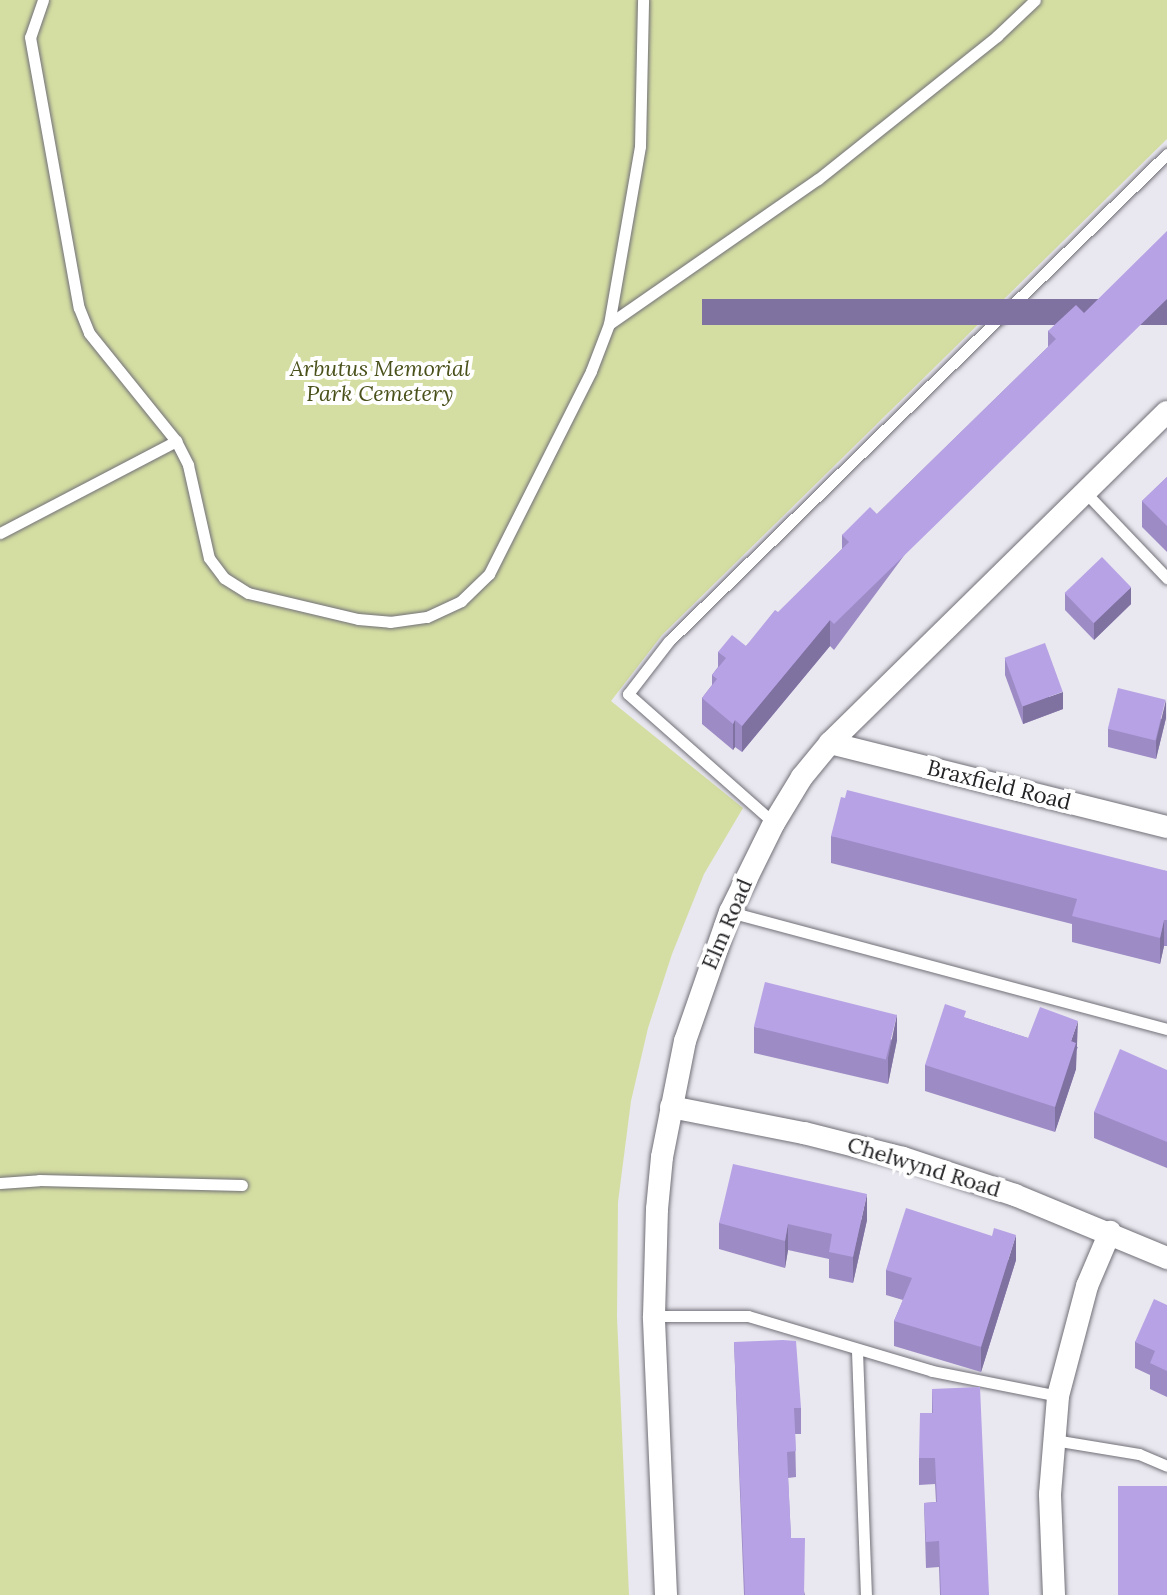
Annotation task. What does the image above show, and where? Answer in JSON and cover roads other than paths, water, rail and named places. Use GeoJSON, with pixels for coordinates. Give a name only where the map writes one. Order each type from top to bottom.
{"type":"FeatureCollection","features":[{"type":"Feature","properties":{"kind":"street","name":"Elm Road"},"geometry":{"type":"LineString","coordinates":[[666,1595],[654,1316],[657,1209],[671,1107],[685,1041],[730,912],[774,823],[802,777],[830,743],[1167,412]]}},
{"type":"Feature","properties":{"kind":"street","name":"Braxfield Road"},"geometry":{"type":"LineString","coordinates":[[830,743],[1167,827]]}},
{"type":"Feature","properties":{"kind":"street","name":"Chelwynd Road"},"geometry":{"type":"LineString","coordinates":[[671,1107],[804,1133],[903,1158],[1015,1195],[1167,1258]]}},
{"type":"Feature","properties":{"kind":"street"},"geometry":{"type":"LineString","coordinates":[[1054,1595],[1050,1494],[1058,1396],[1087,1286],[1110,1232]]}},
{"type":"Feature","properties":{"kind":"lane"},"geometry":{"type":"LineString","coordinates":[[43,0],[30,37],[79,308],[89,333],[176,441],[188,465],[209,558],[224,578],[248,593],[358,619],[390,622],[427,617],[461,601],[489,574],[591,371],[609,324],[640,146],[643,0]]}},
{"type":"Feature","properties":{"kind":"lane"},"geometry":{"type":"LineString","coordinates":[[609,324],[818,179],[997,36],[1035,0]]}},
{"type":"Feature","properties":{"kind":"lane"},"geometry":{"type":"LineString","coordinates":[[774,823],[628,694],[669,641],[1167,154]]}},
{"type":"Feature","properties":{"kind":"lane"},"geometry":{"type":"LineString","coordinates":[[0,533],[176,441]]}},
{"type":"Feature","properties":{"kind":"lane"},"geometry":{"type":"LineString","coordinates":[[1085,492],[1167,578]]}},
{"type":"Feature","properties":{"kind":"lane"},"geometry":{"type":"LineString","coordinates":[[730,912],[1167,1029]]}},
{"type":"Feature","properties":{"kind":"lane"},"geometry":{"type":"LineString","coordinates":[[0,1183],[39,1180],[242,1185]]}},
{"type":"Feature","properties":{"kind":"lane"},"geometry":{"type":"LineString","coordinates":[[654,1316],[748,1316],[932,1371],[1058,1396]]}},
{"type":"Feature","properties":{"kind":"lane"},"geometry":{"type":"LineString","coordinates":[[857,1351],[866,1595]]}},
{"type":"Feature","properties":{"kind":"lane"},"geometry":{"type":"LineString","coordinates":[[1053,1440],[1139,1454],[1167,1466]]}},
{"type":"Feature","properties":{"kind":"park label","name":"Arbutus Memorial Park Cemetery"},"geometry":{"type":"Point","coordinates":[380,380]}}]}
